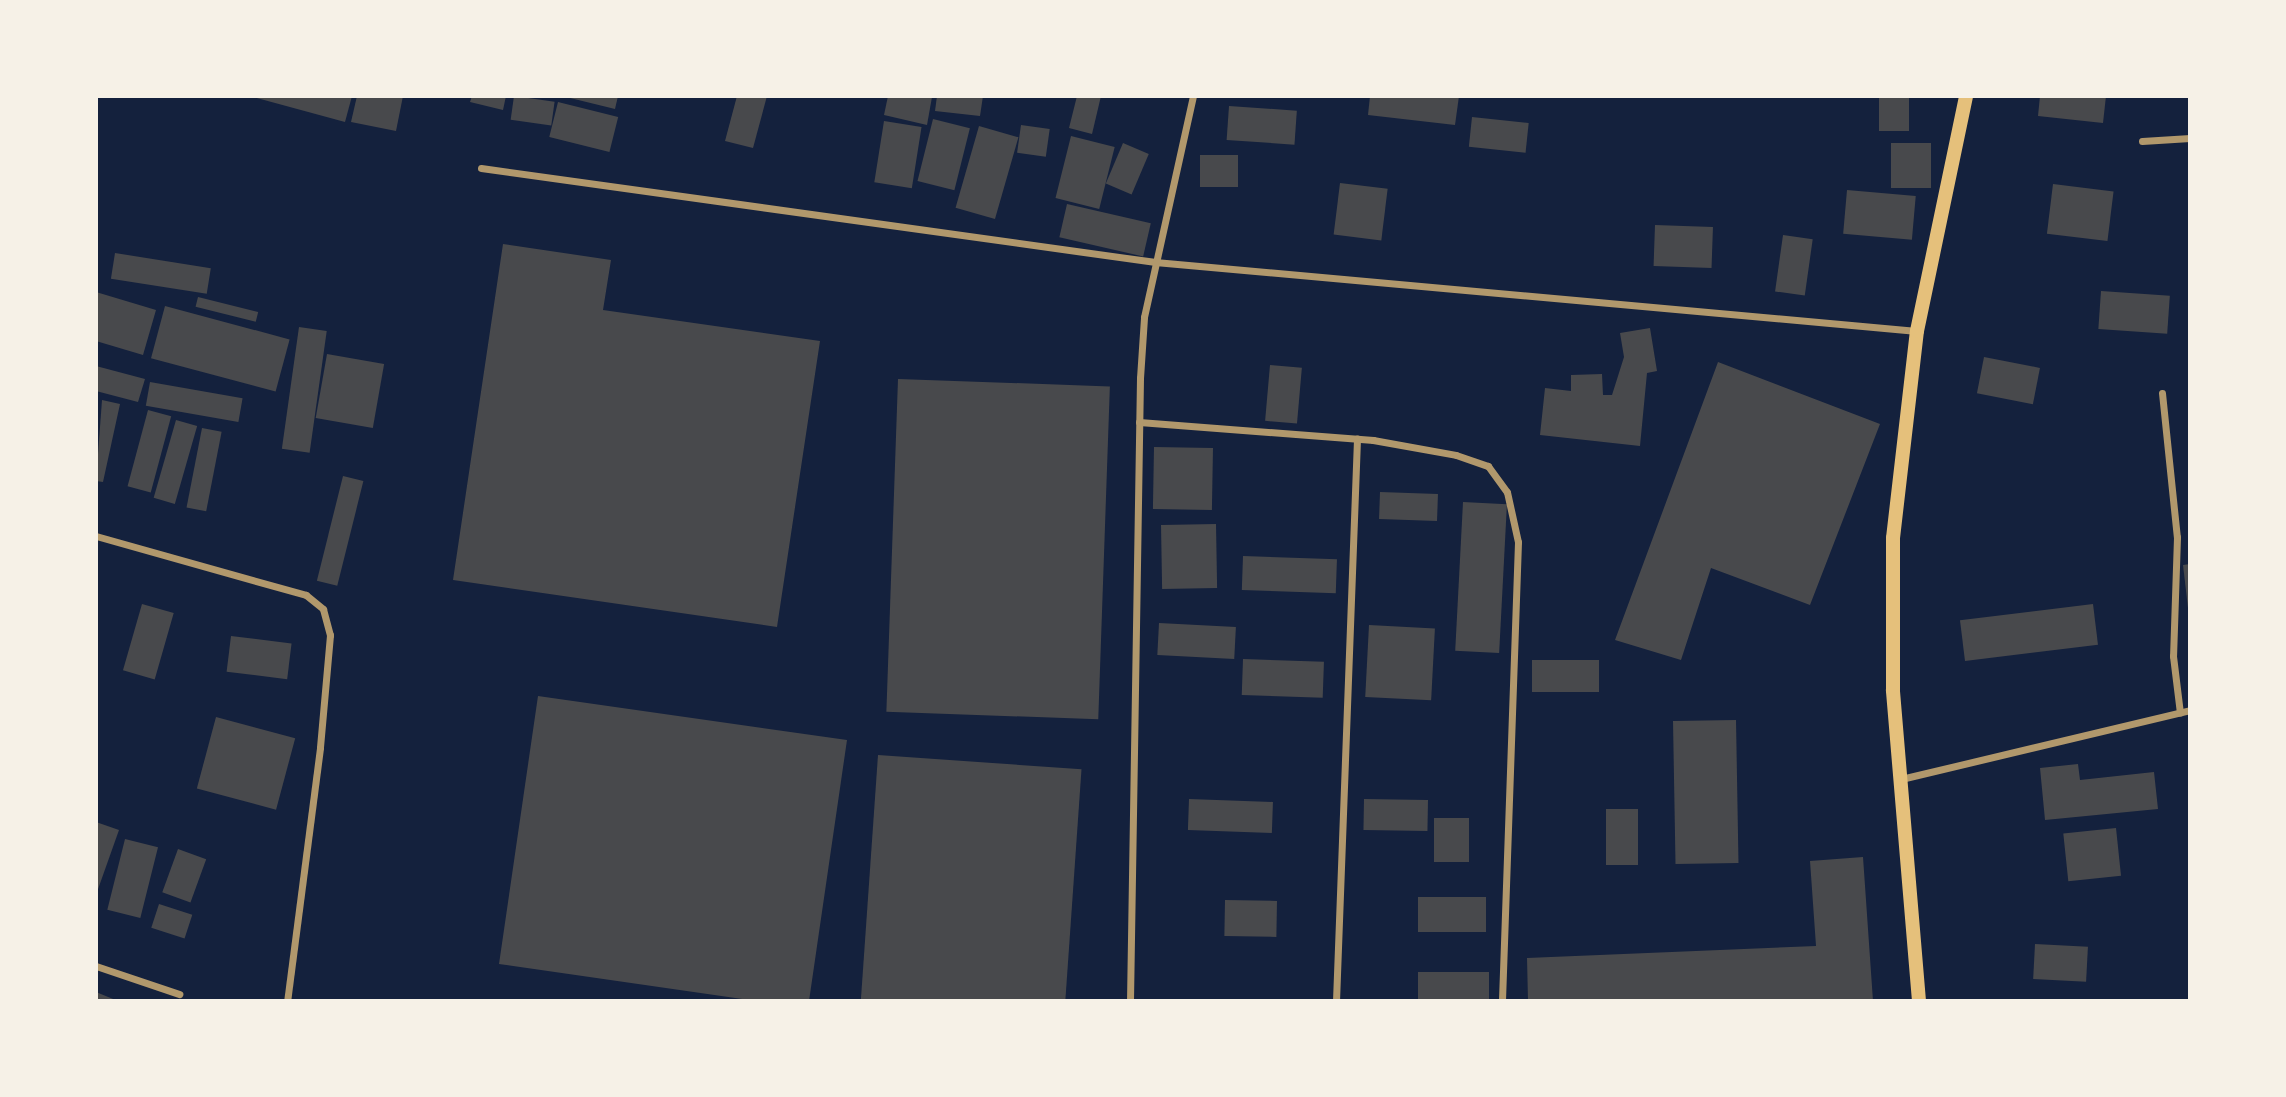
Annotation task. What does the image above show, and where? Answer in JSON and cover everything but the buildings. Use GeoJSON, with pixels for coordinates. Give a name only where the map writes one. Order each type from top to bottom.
{"type":"FeatureCollection","features":[{"type":"Feature","properties":{"kind":"main road"},"geometry":{"type":"LineString","coordinates":[[1919,1001],[1893,691],[1893,537],[1917,331],[1966,96]]}},
{"type":"Feature","properties":{"kind":"street"},"geometry":{"type":"LineString","coordinates":[[1130,1001],[1139,422],[1144,317],[1193,96]]}},
{"type":"Feature","properties":{"kind":"street"},"geometry":{"type":"LineString","coordinates":[[2142,141],[2190,138]]}},
{"type":"Feature","properties":{"kind":"street"},"geometry":{"type":"LineString","coordinates":[[481,168],[1155,262],[1917,331]]}},
{"type":"Feature","properties":{"kind":"street"},"geometry":{"type":"LineString","coordinates":[[2162,393],[2177,537],[2173,656],[2180,713]]}},
{"type":"Feature","properties":{"kind":"street"},"geometry":{"type":"LineString","coordinates":[[1139,422],[1357,438],[1488,466],[1507,492],[1518,542],[1502,1001]]}},
{"type":"Feature","properties":{"kind":"street"},"geometry":{"type":"LineString","coordinates":[[1336,1001],[1357,438]]}},
{"type":"Feature","properties":{"kind":"street"},"geometry":{"type":"LineString","coordinates":[[96,536],[306,595],[323,609],[330,635],[321,735],[287,1001]]}},
{"type":"Feature","properties":{"kind":"street"},"geometry":{"type":"LineString","coordinates":[[1902,779],[2190,710]]}},
{"type":"Feature","properties":{"kind":"street"},"geometry":{"type":"LineString","coordinates":[[96,966],[179,994]]}}]}
